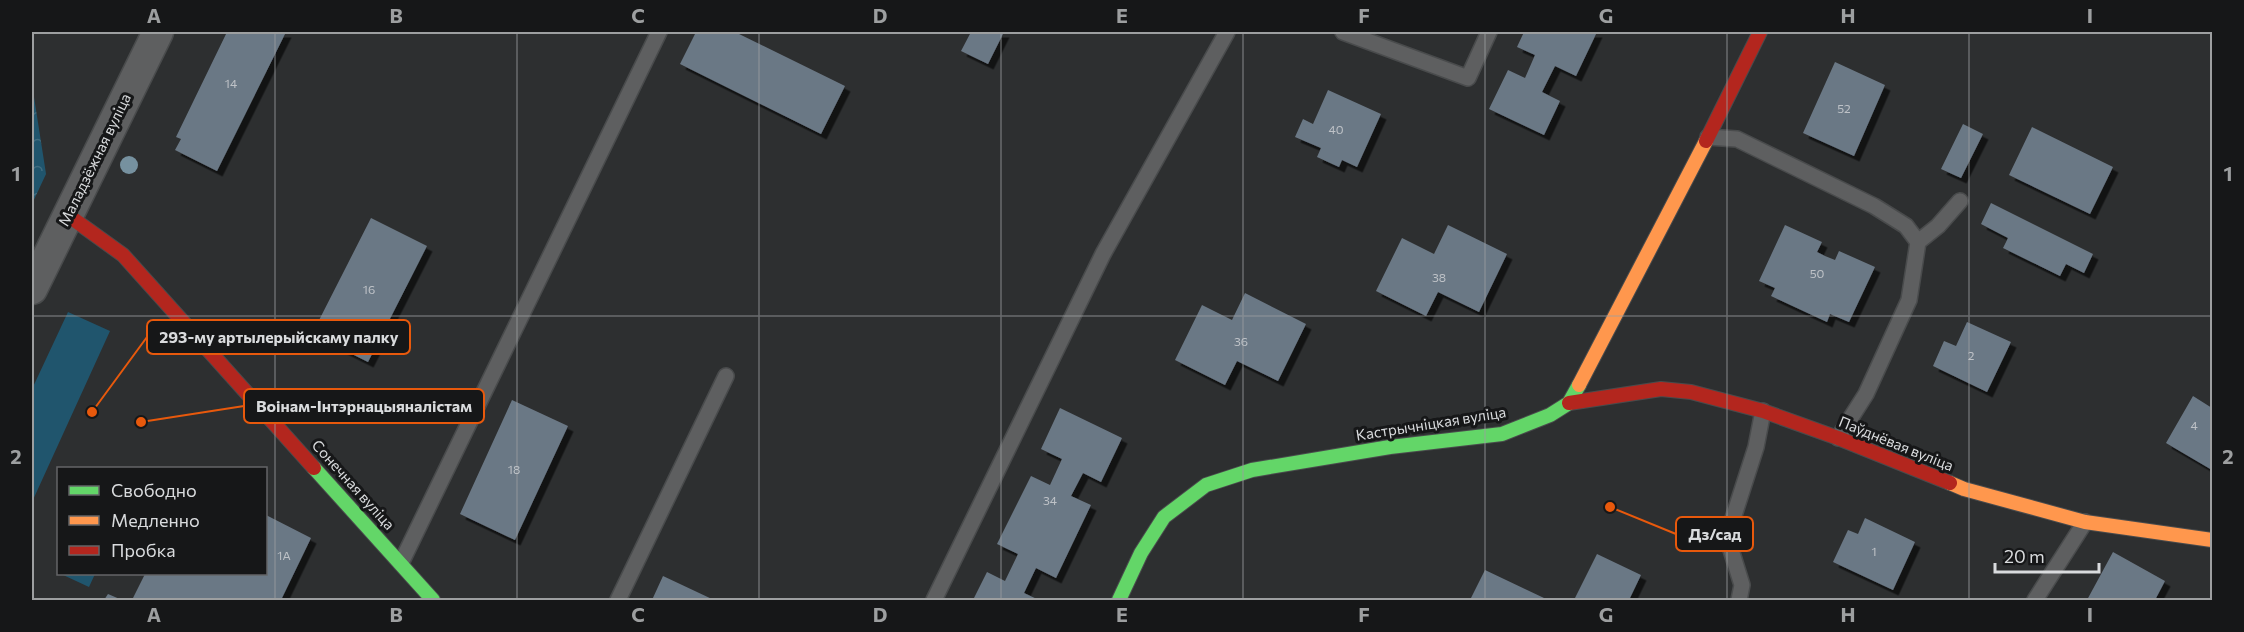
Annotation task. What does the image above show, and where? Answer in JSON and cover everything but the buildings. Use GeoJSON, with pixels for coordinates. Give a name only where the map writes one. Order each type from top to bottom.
{"type":"FeatureCollection","features":[{"type":"Feature","properties":{"kind":"street","name":"Маладзёжная вуліца"},"geometry":{"type":"LineString","coordinates":[[32,289],[158,32]]}},
{"type":"Feature","properties":{"kind":"street"},"geometry":{"type":"LineString","coordinates":[[1569,403],[1708,137],[1760,32]]}},
{"type":"Feature","properties":{"kind":"street","name":"Сонечная вуліца"},"geometry":{"type":"LineString","coordinates":[[69,216],[123,255],[433,600]]}},
{"type":"Feature","properties":{"kind":"street","name":"Паўднёвая вуліца"},"geometry":{"type":"LineString","coordinates":[[1569,403],[1661,389],[1691,392],[1763,411],[1838,438],[1964,489],[2085,522],[2212,540]]}},
{"type":"Feature","properties":{"kind":"street","name":"Кастрычніцкая вуліца"},"geometry":{"type":"LineString","coordinates":[[1119,600],[1141,553],[1164,517],[1206,485],[1252,470],[1390,447],[1502,434],[1550,416],[1569,403]]}},
{"type":"Feature","properties":{"kind":"lane"},"geometry":{"type":"LineString","coordinates":[[401,563],[659,32]]}},
{"type":"Feature","properties":{"kind":"lane"},"geometry":{"type":"LineString","coordinates":[[934,600],[1103,254],[1227,32]]}},
{"type":"Feature","properties":{"kind":"lane"},"geometry":{"type":"LineString","coordinates":[[1343,32],[1468,78],[1489,32]]}},
{"type":"Feature","properties":{"kind":"lane"},"geometry":{"type":"LineString","coordinates":[[1708,137],[1737,140],[1874,206],[1906,226],[1917,242],[1909,300],[1866,394],[1838,438]]}},
{"type":"Feature","properties":{"kind":"lane"},"geometry":{"type":"LineString","coordinates":[[1917,242],[1938,226],[1960,201]]}},
{"type":"Feature","properties":{"kind":"lane"},"geometry":{"type":"LineString","coordinates":[[618,600],[726,376]]}},
{"type":"Feature","properties":{"kind":"lane"},"geometry":{"type":"LineString","coordinates":[[1739,600],[1742,585],[1727,537],[1756,447],[1763,411]]}},
{"type":"Feature","properties":{"kind":"lane"},"geometry":{"type":"LineString","coordinates":[[2035,600],[2085,522]]}},
{"type":"Feature","properties":{"kind":"green space"},"geometry":{"type":"Polygon","coordinates":[[[32,95],[46,174],[32,204],[32,95]]]}},
{"type":"Feature","properties":{"kind":"green space"},"geometry":{"type":"Polygon","coordinates":[[[68,312],[110,331],[32,502],[32,389],[68,312]]]}},
{"type":"Feature","properties":{"kind":"green space"},"geometry":{"type":"Polygon","coordinates":[[[63,575],[95,575],[89,587],[63,575]]]}},
{"type":"Feature","properties":{"kind":"traffic: fast"},"geometry":{"type":"LineString","coordinates":[[1119,600],[1141,553],[1164,517],[1206,485],[1252,470],[1390,447],[1502,434],[1550,415],[1569,403],[1579,385]]}},
{"type":"Feature","properties":{"kind":"traffic: fast"},"geometry":{"type":"LineString","coordinates":[[314,468],[433,600]]}},
{"type":"Feature","properties":{"kind":"traffic: slow"},"geometry":{"type":"LineString","coordinates":[[1579,385],[1706,141]]}},
{"type":"Feature","properties":{"kind":"traffic: slow"},"geometry":{"type":"LineString","coordinates":[[1950,483],[1964,489],[2085,522],[2212,540]]}},
{"type":"Feature","properties":{"kind":"traffic: jam"},"geometry":{"type":"LineString","coordinates":[[1706,141],[1760,32]]}},
{"type":"Feature","properties":{"kind":"traffic: jam"},"geometry":{"type":"LineString","coordinates":[[69,216],[123,255],[314,468]]}},
{"type":"Feature","properties":{"kind":"traffic: jam"},"geometry":{"type":"LineString","coordinates":[[1569,403],[1661,389],[1691,392],[1763,411],[1950,483]]}},
{"type":"Feature","properties":{"kind":"place","name":"293-му артылерыйскаму палку"},"geometry":{"type":"Point","coordinates":[92,412]}},
{"type":"Feature","properties":{"kind":"place","name":"Воінам-Інтэрнацыяналістам"},"geometry":{"type":"Point","coordinates":[141,422]}},
{"type":"Feature","properties":{"kind":"place","name":"Дз/сад"},"geometry":{"type":"Point","coordinates":[1610,507]}}]}
